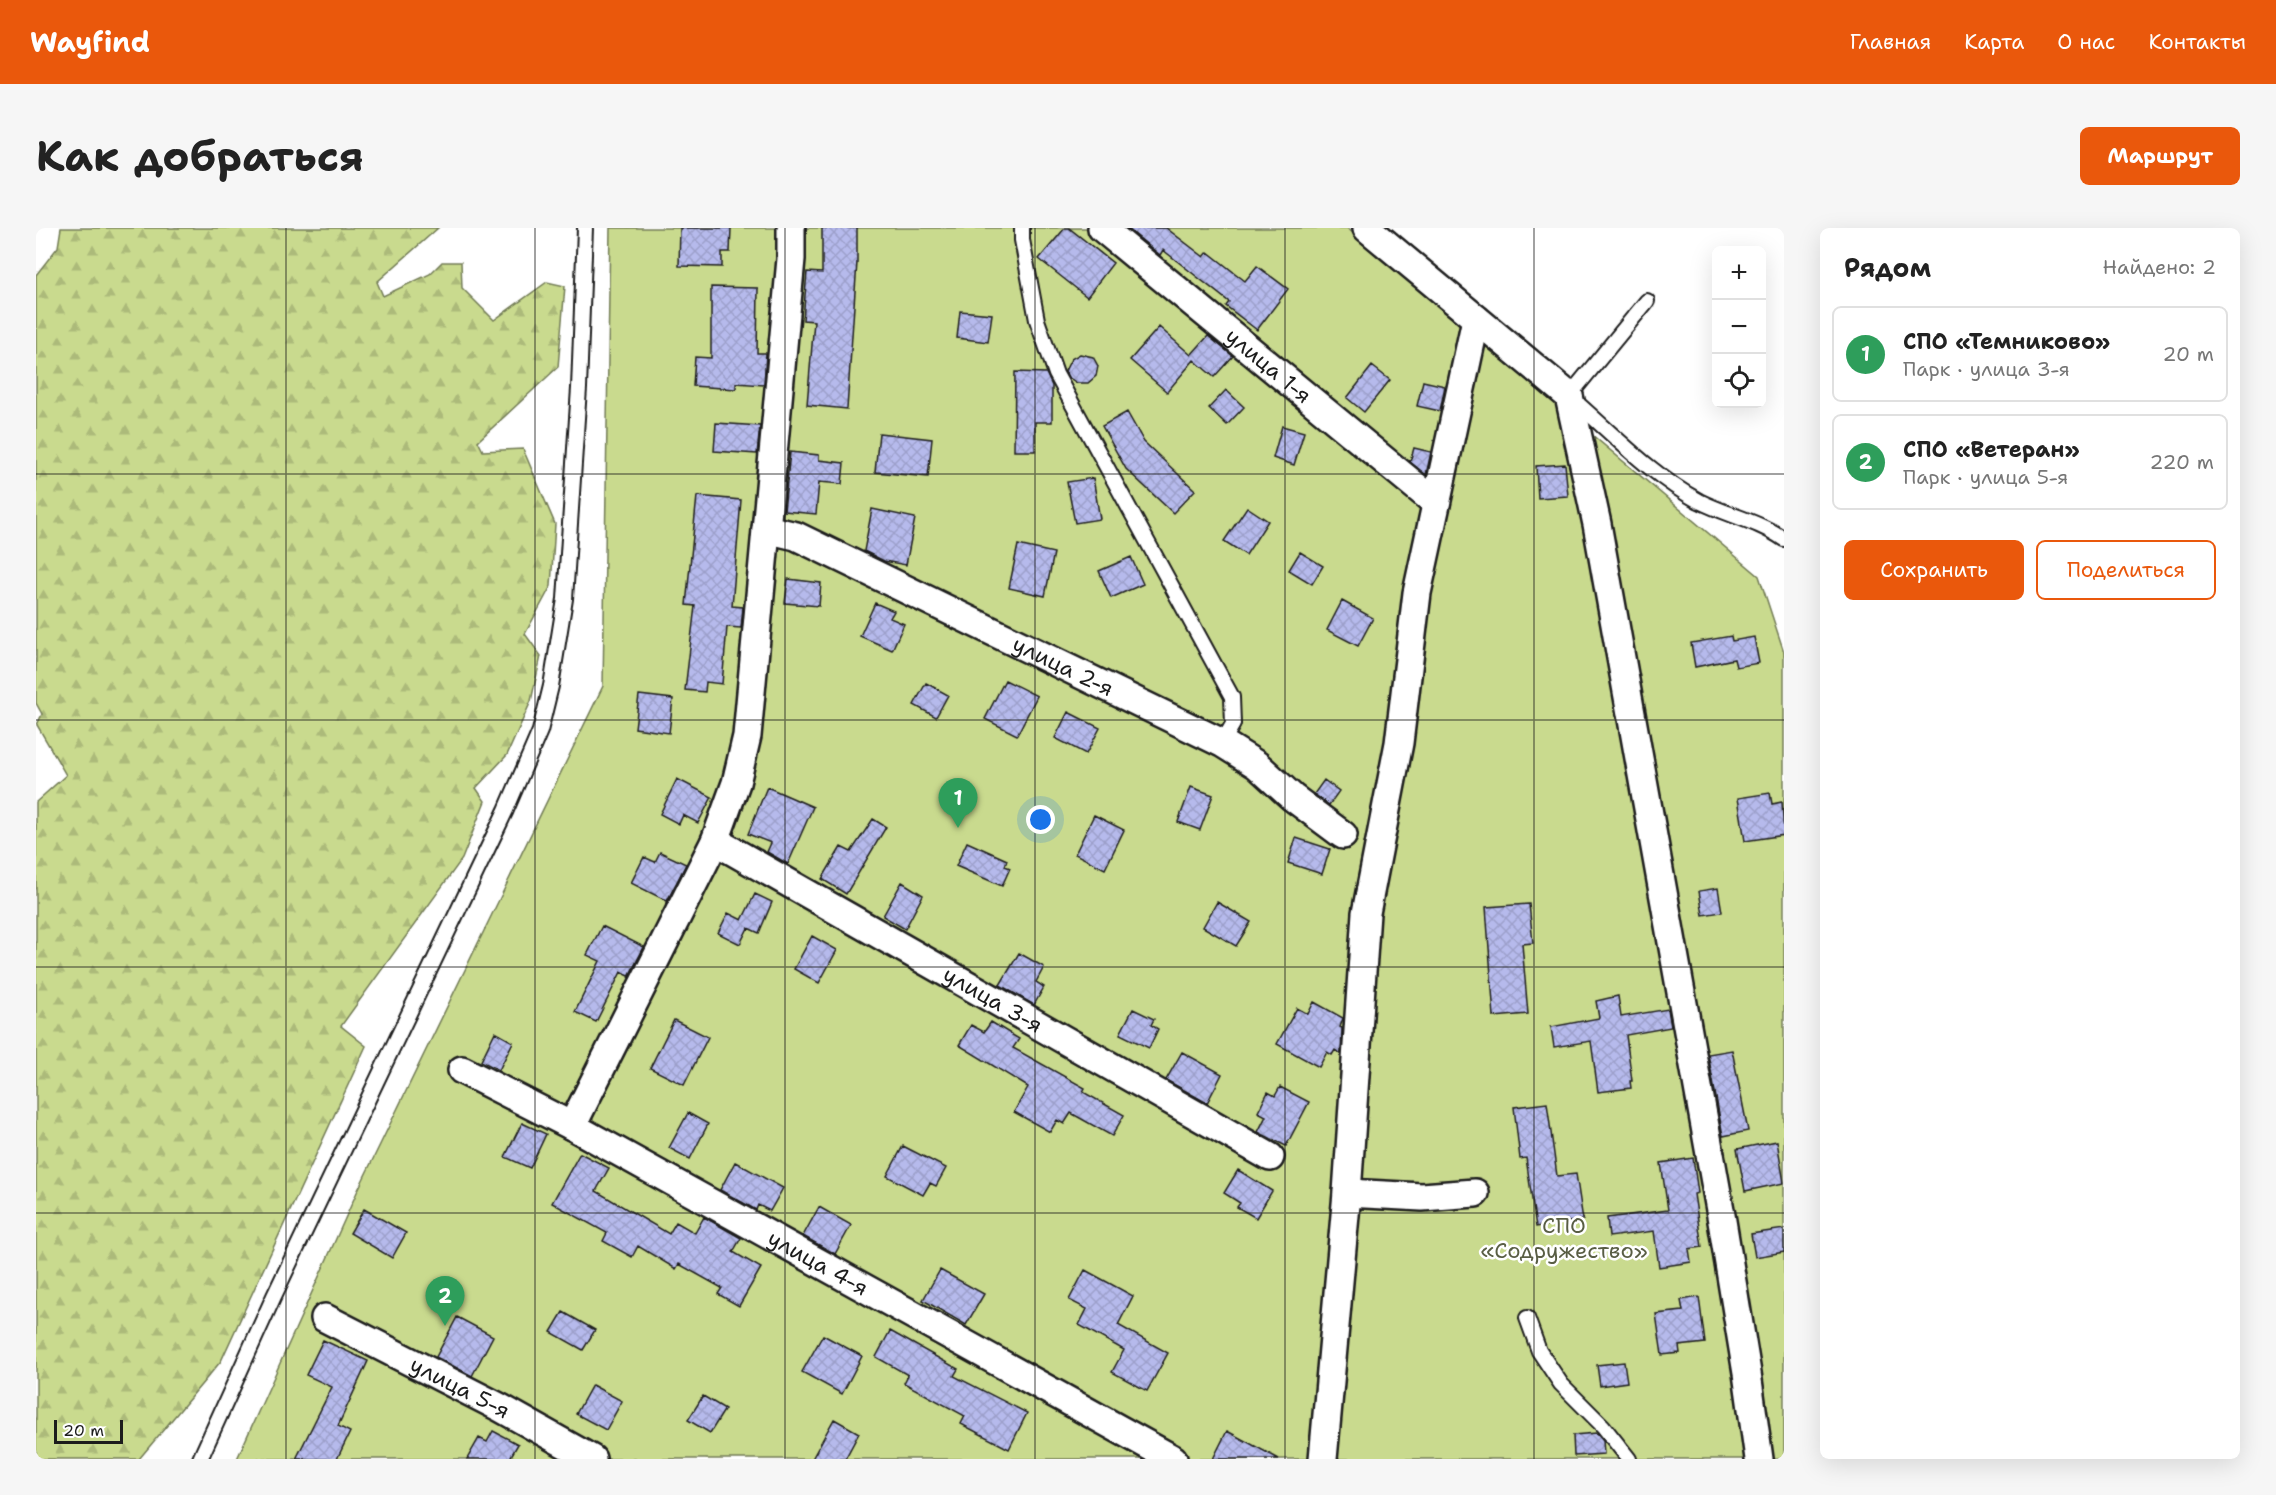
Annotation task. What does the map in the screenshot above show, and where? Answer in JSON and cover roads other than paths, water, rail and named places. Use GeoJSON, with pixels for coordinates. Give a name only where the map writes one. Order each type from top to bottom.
{"type":"FeatureCollection","features":[{"type":"Feature","properties":{"kind":"street"},"geometry":{"type":"LineString","coordinates":[[572,1126],[715,842],[736,783],[747,736],[791,259],[791,228]]}},
{"type":"Feature","properties":{"kind":"street","name":"улица 1-я"},"geometry":{"type":"LineString","coordinates":[[1102,228],[1436,503]]}},
{"type":"Feature","properties":{"kind":"street"},"geometry":{"type":"LineString","coordinates":[[1367,228],[1569,396],[1597,524],[1713,1175],[1748,1373],[1758,1459]]}},
{"type":"Feature","properties":{"kind":"street"},"geometry":{"type":"LineString","coordinates":[[1323,1459],[1347,1193],[1366,913],[1398,743],[1417,593],[1476,319]]}},
{"type":"Feature","properties":{"kind":"street","name":"улица 2-я"},"geometry":{"type":"LineString","coordinates":[[766,529],[796,536],[1222,743],[1257,765],[1292,797],[1343,835]]}},
{"type":"Feature","properties":{"kind":"street","name":"улица 3-я"},"geometry":{"type":"LineString","coordinates":[[715,842],[1270,1157]]}},
{"type":"Feature","properties":{"kind":"street","name":"улица 4-я"},"geometry":{"type":"LineString","coordinates":[[462,1070],[572,1126],[1173,1459]]}},
{"type":"Feature","properties":{"kind":"street"},"geometry":{"type":"LineString","coordinates":[[1347,1193],[1422,1197],[1475,1193]]}},
{"type":"Feature","properties":{"kind":"street","name":"улица 5-я"},"geometry":{"type":"LineString","coordinates":[[325,1318],[501,1408],[592,1459]]}},
{"type":"Feature","properties":{"kind":"lane"},"geometry":{"type":"LineString","coordinates":[[200,1459],[274,1296],[506,810],[540,731],[551,686],[565,600],[579,387],[585,228]]}},
{"type":"Feature","properties":{"kind":"lane"},"geometry":{"type":"LineString","coordinates":[[1022,228],[1022,240],[1037,320],[1056,374],[1232,698],[1233,724],[1222,743]]}},
{"type":"Feature","properties":{"kind":"lane"},"geometry":{"type":"LineString","coordinates":[[1647,301],[1569,396],[1655,471],[1700,501],[1770,529],[1784,539]]}},
{"type":"Feature","properties":{"kind":"lane"},"geometry":{"type":"LineString","coordinates":[[1527,1318],[1539,1351],[1561,1384],[1603,1426],[1629,1459]]}},
{"type":"Feature","properties":{"kind":"place","name":"СПО «Темниково»"},"geometry":{"type":"Point","coordinates":[958,828]}},
{"type":"Feature","properties":{"kind":"place","name":"СПО «Ветеран»"},"geometry":{"type":"Point","coordinates":[445,1326]}},
{"type":"Feature","properties":{"kind":"park label","name":"СПО «Содружество»"},"geometry":{"type":"Point","coordinates":[1564,1238]}}]}
